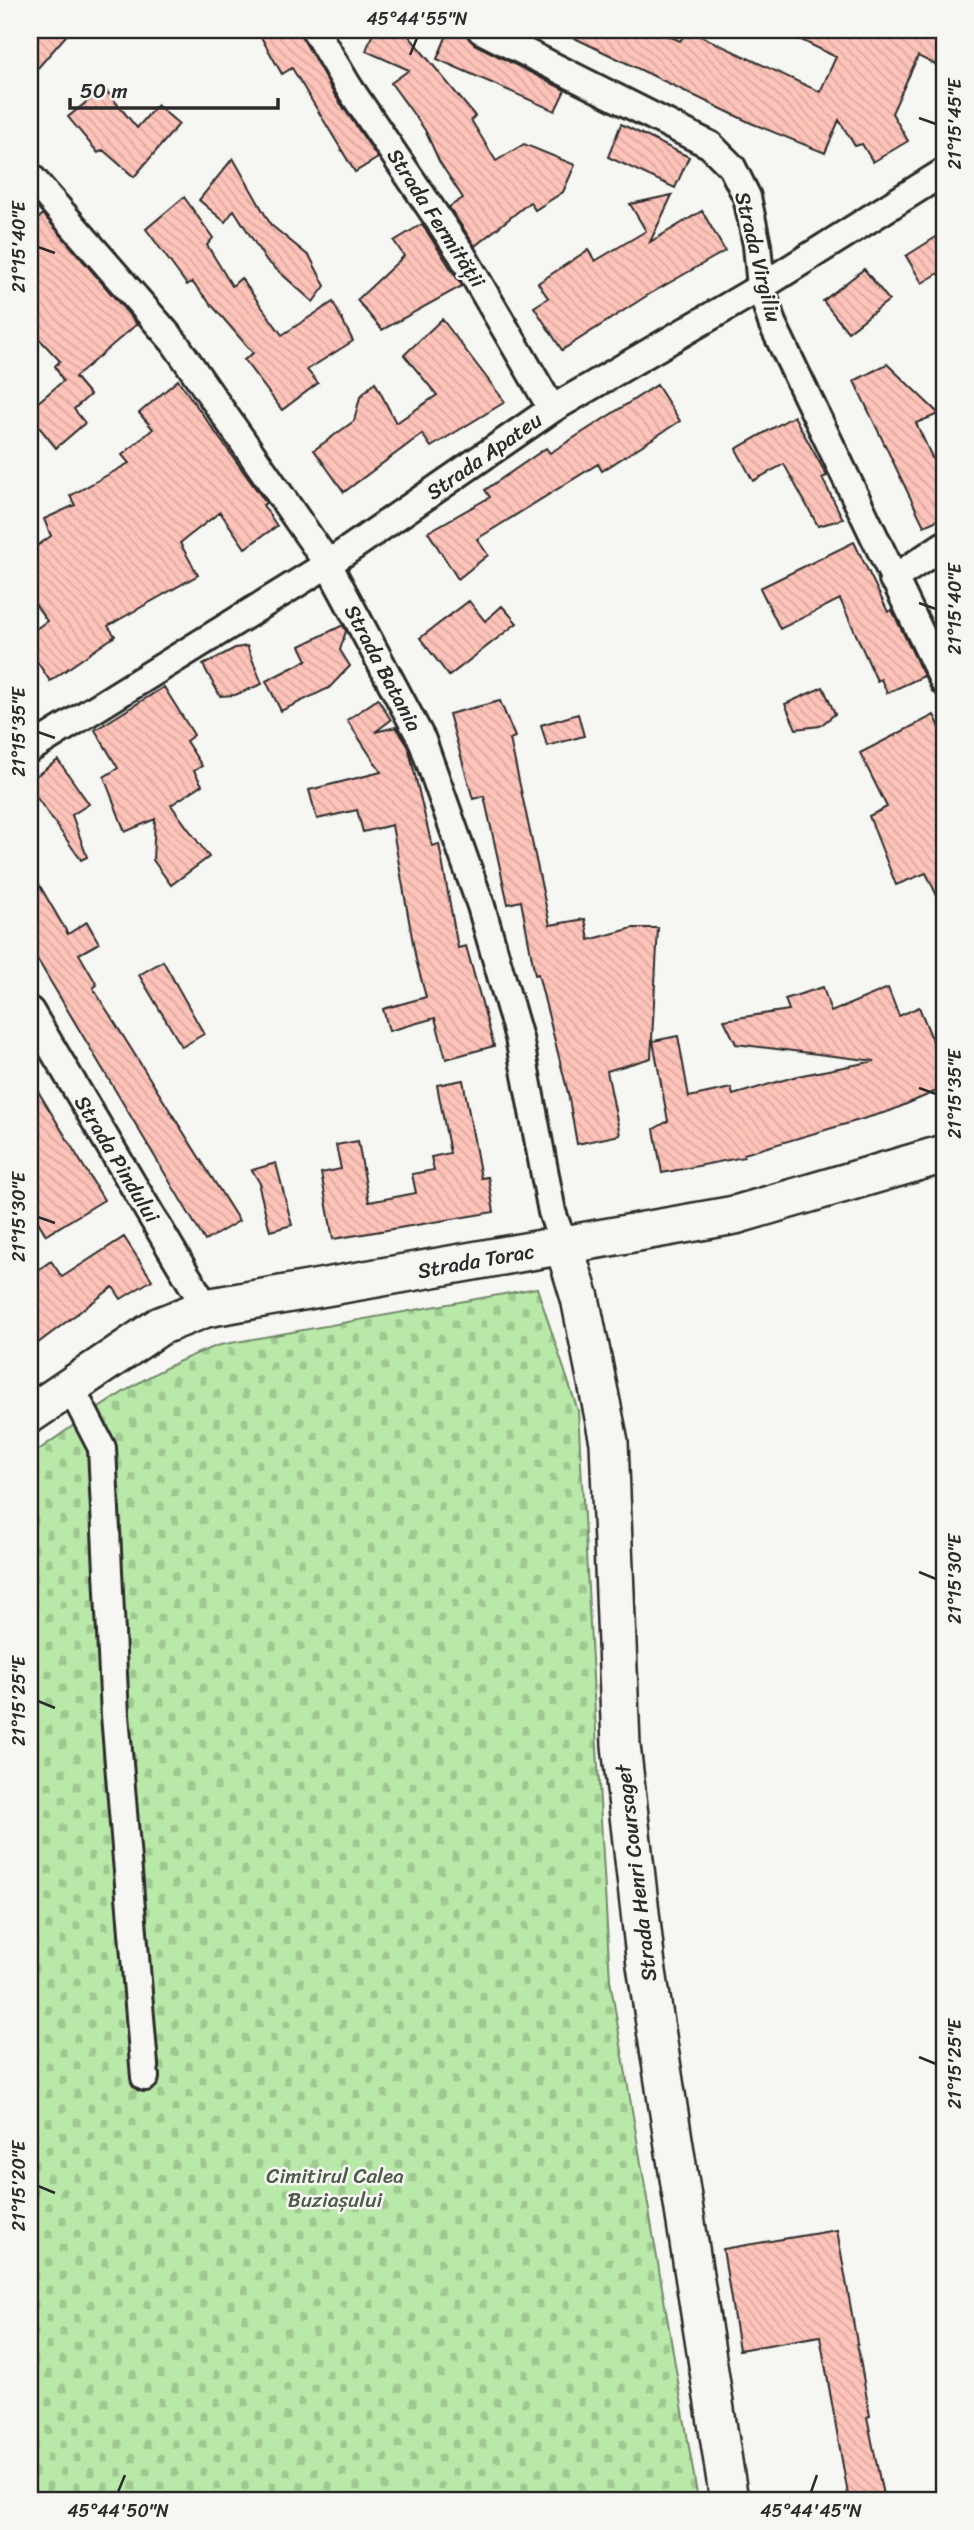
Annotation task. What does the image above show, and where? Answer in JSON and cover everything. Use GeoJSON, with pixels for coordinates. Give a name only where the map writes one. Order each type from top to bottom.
{"type":"FeatureCollection","features":[{"type":"Feature","properties":{"kind":"street","name":"Strada Fermității"},"geometry":{"type":"LineString","coordinates":[[315,30],[348,86],[461,253],[552,409]]}},
{"type":"Feature","properties":{"kind":"street","name":"Strada Virgiliu"},"geometry":{"type":"LineString","coordinates":[[481,30],[710,145],[732,167],[747,197],[757,245],[761,287],[772,323],[944,682]]}},
{"type":"Feature","properties":{"kind":"street","name":"Strada Apateu"},"geometry":{"type":"LineString","coordinates":[[30,749],[328,564],[552,409],[761,287],[944,172]]}},
{"type":"Feature","properties":{"kind":"street","name":"Strada Batania"},"geometry":{"type":"LineString","coordinates":[[30,176],[173,342],[328,564],[422,740],[481,906],[519,1038],[552,1212],[564,1246]]}},
{"type":"Feature","properties":{"kind":"street"},"geometry":{"type":"LineString","coordinates":[[893,579],[944,545]]}},
{"type":"Feature","properties":{"kind":"street","name":"Strada Pindului"},"geometry":{"type":"LineString","coordinates":[[30,1011],[206,1308]]}},
{"type":"Feature","properties":{"kind":"street","name":"Strada Torac"},"geometry":{"type":"LineString","coordinates":[[30,1414],[160,1326],[206,1308],[735,1215],[944,1154]]}},
{"type":"Feature","properties":{"kind":"street","name":"Strada Henri Coursaget"},"geometry":{"type":"LineString","coordinates":[[564,1246],[580,1298],[609,1442],[621,1745],[646,1965],[729,2500]]}},
{"type":"Feature","properties":{"kind":"street"},"geometry":{"type":"LineString","coordinates":[[70,1386],[102,1448],[115,1715],[145,2077]]}},
{"type":"Feature","properties":{"kind":"green space","name":"Cimitirul Calea Buziașului"},"geometry":{"type":"Polygon","coordinates":[[[537,1288],[578,1411],[610,1980],[698,2500],[30,2500],[30,1456],[145,1379],[220,1345],[537,1288]]]}},
{"type":"Feature","properties":{"kind":"building"},"geometry":{"type":"Polygon","coordinates":[[[30,30],[71,30],[30,77],[30,30]]]}},
{"type":"Feature","properties":{"kind":"building"},"geometry":{"type":"Polygon","coordinates":[[[257,30],[299,30],[334,94],[378,158],[355,172],[292,68],[282,74],[257,30]]]}},
{"type":"Feature","properties":{"kind":"building"},"geometry":{"type":"Polygon","coordinates":[[[374,30],[404,30],[475,116],[471,120],[496,161],[524,144],[575,165],[563,192],[535,210],[530,202],[475,246],[449,207],[463,198],[439,161],[425,130],[391,83],[409,70],[366,51],[374,30]]]}},
{"type":"Feature","properties":{"kind":"building"},"geometry":{"type":"Polygon","coordinates":[[[449,30],[465,30],[474,44],[565,90],[555,111],[437,59],[449,30]]]}},
{"type":"Feature","properties":{"kind":"building"},"geometry":{"type":"Polygon","coordinates":[[[558,30],[656,30],[680,41],[688,30],[820,92],[836,57],[781,30],[944,30],[944,49],[936,65],[918,56],[892,113],[908,141],[873,162],[862,144],[855,146],[839,120],[825,153],[751,123],[558,30]]]}},
{"type":"Feature","properties":{"kind":"building"},"geometry":{"type":"Polygon","coordinates":[[[104,88],[137,128],[157,105],[179,124],[134,177],[103,150],[98,153],[68,117],[104,88]]]}},
{"type":"Feature","properties":{"kind":"building"},"geometry":{"type":"Polygon","coordinates":[[[621,124],[689,157],[675,188],[608,157],[621,124]]]}},
{"type":"Feature","properties":{"kind":"building"},"geometry":{"type":"Polygon","coordinates":[[[233,158],[271,225],[310,257],[325,286],[313,302],[265,259],[234,210],[225,222],[199,200],[233,158]]]}},
{"type":"Feature","properties":{"kind":"building"},"geometry":{"type":"Polygon","coordinates":[[[672,195],[650,242],[702,211],[725,251],[648,295],[562,350],[534,307],[548,298],[538,283],[588,250],[595,261],[646,231],[630,204],[672,195]]]}},
{"type":"Feature","properties":{"kind":"building"},"geometry":{"type":"Polygon","coordinates":[[[184,197],[213,238],[207,245],[232,286],[241,278],[282,335],[333,302],[353,341],[307,370],[318,383],[282,410],[244,360],[253,353],[192,282],[187,285],[146,229],[184,197]]]}},
{"type":"Feature","properties":{"kind":"building"},"geometry":{"type":"Polygon","coordinates":[[[43,214],[137,324],[75,377],[90,395],[74,409],[85,423],[56,448],[30,416],[30,409],[63,381],[55,366],[60,361],[30,329],[30,227],[43,214]]]}},
{"type":"Feature","properties":{"kind":"building"},"geometry":{"type":"Polygon","coordinates":[[[422,224],[462,286],[382,330],[357,300],[404,256],[394,241],[422,224]]]}},
{"type":"Feature","properties":{"kind":"building"},"geometry":{"type":"Polygon","coordinates":[[[944,232],[944,270],[922,283],[906,256],[944,232]]]}},
{"type":"Feature","properties":{"kind":"building"},"geometry":{"type":"Polygon","coordinates":[[[864,269],[889,300],[848,332],[823,301],[864,269]]]}},
{"type":"Feature","properties":{"kind":"building"},"geometry":{"type":"Polygon","coordinates":[[[442,319],[505,402],[431,447],[422,434],[344,492],[314,450],[354,421],[360,397],[375,382],[396,423],[437,395],[404,355],[442,319]]]}},
{"type":"Feature","properties":{"kind":"building"},"geometry":{"type":"Polygon","coordinates":[[[887,364],[939,414],[916,423],[944,483],[944,517],[924,526],[854,381],[887,364]]]}},
{"type":"Feature","properties":{"kind":"building"},"geometry":{"type":"Polygon","coordinates":[[[178,380],[266,503],[263,505],[277,526],[245,548],[220,512],[180,543],[198,575],[108,626],[115,636],[50,681],[30,651],[30,633],[47,621],[30,597],[30,551],[51,536],[44,519],[75,505],[70,496],[129,463],[122,455],[153,429],[139,413],[178,380]]]}},
{"type":"Feature","properties":{"kind":"building"},"geometry":{"type":"Polygon","coordinates":[[[657,385],[680,421],[602,471],[598,464],[477,539],[488,555],[458,579],[428,532],[490,497],[485,490],[546,448],[550,453],[657,385]]]}},
{"type":"Feature","properties":{"kind":"building"},"geometry":{"type":"Polygon","coordinates":[[[794,416],[827,476],[822,478],[843,519],[818,526],[784,464],[753,481],[736,449],[794,416]]]}},
{"type":"Feature","properties":{"kind":"building"},"geometry":{"type":"Polygon","coordinates":[[[854,542],[888,612],[892,610],[924,676],[887,693],[881,679],[877,681],[840,599],[780,629],[760,588],[854,542]]]}},
{"type":"Feature","properties":{"kind":"building"},"geometry":{"type":"Polygon","coordinates":[[[469,601],[485,621],[502,606],[517,623],[449,676],[420,638],[469,601]]]}},
{"type":"Feature","properties":{"kind":"building"},"geometry":{"type":"Polygon","coordinates":[[[343,625],[346,631],[340,650],[350,666],[329,688],[281,711],[266,681],[307,660],[300,646],[343,625]]]}},
{"type":"Feature","properties":{"kind":"building"},"geometry":{"type":"Polygon","coordinates":[[[247,646],[262,684],[235,695],[220,696],[203,665],[235,648],[247,646]]]}},
{"type":"Feature","properties":{"kind":"building"},"geometry":{"type":"Polygon","coordinates":[[[164,687],[194,735],[186,741],[202,766],[194,771],[202,785],[171,805],[209,857],[171,885],[153,860],[155,819],[125,832],[104,777],[118,768],[95,730],[164,687]]]}},
{"type":"Feature","properties":{"kind":"building"},"geometry":{"type":"Polygon","coordinates":[[[823,687],[835,714],[820,726],[796,729],[785,704],[823,687]]]}},
{"type":"Feature","properties":{"kind":"building"},"geometry":{"type":"Polygon","coordinates":[[[378,699],[391,720],[375,732],[396,727],[408,746],[432,846],[439,844],[458,948],[466,946],[494,1046],[446,1059],[435,1018],[389,1031],[383,1009],[426,997],[416,960],[392,825],[363,832],[357,810],[317,819],[309,790],[381,772],[347,720],[378,699]]]}},
{"type":"Feature","properties":{"kind":"building"},"geometry":{"type":"Polygon","coordinates":[[[500,701],[515,737],[510,739],[550,925],[585,919],[589,940],[633,928],[658,928],[651,1058],[607,1071],[620,1135],[577,1144],[568,1093],[538,974],[535,975],[521,901],[508,904],[484,796],[473,799],[449,714],[500,701]]]}},
{"type":"Feature","properties":{"kind":"building"},"geometry":{"type":"Polygon","coordinates":[[[578,714],[584,736],[547,746],[541,725],[578,714]]]}},
{"type":"Feature","properties":{"kind":"building"},"geometry":{"type":"Polygon","coordinates":[[[934,715],[944,735],[944,910],[926,873],[896,885],[869,816],[887,807],[860,753],[934,715]]]}},
{"type":"Feature","properties":{"kind":"building"},"geometry":{"type":"Polygon","coordinates":[[[58,760],[89,804],[72,815],[87,857],[81,860],[30,788],[30,780],[58,760]]]}},
{"type":"Feature","properties":{"kind":"building"},"geometry":{"type":"Polygon","coordinates":[[[30,869],[68,934],[87,922],[99,943],[79,954],[97,985],[93,988],[239,1221],[205,1241],[30,947],[30,869]]]}},
{"type":"Feature","properties":{"kind":"building"},"geometry":{"type":"Polygon","coordinates":[[[163,961],[204,1034],[182,1047],[139,975],[163,961]]]}},
{"type":"Feature","properties":{"kind":"building"},"geometry":{"type":"Polygon","coordinates":[[[823,987],[831,1012],[888,988],[899,1016],[919,1007],[944,1068],[944,1088],[890,1111],[744,1154],[744,1157],[662,1173],[654,1129],[668,1121],[653,1041],[678,1036],[689,1097],[731,1088],[733,1095],[797,1076],[875,1061],[736,1044],[724,1020],[789,1010],[785,999],[823,987]]]}},
{"type":"Feature","properties":{"kind":"building"},"geometry":{"type":"Polygon","coordinates":[[[30,1078],[104,1200],[46,1235],[30,1208],[30,1078]]]}},
{"type":"Feature","properties":{"kind":"building"},"geometry":{"type":"Polygon","coordinates":[[[463,1080],[481,1178],[488,1177],[494,1212],[333,1239],[321,1173],[341,1169],[336,1145],[358,1141],[369,1202],[416,1193],[412,1174],[434,1170],[431,1157],[450,1153],[437,1085],[463,1080]]]}},
{"type":"Feature","properties":{"kind":"building"},"geometry":{"type":"Polygon","coordinates":[[[276,1163],[292,1225],[270,1231],[259,1187],[261,1185],[252,1170],[276,1163]]]}},
{"type":"Feature","properties":{"kind":"building"},"geometry":{"type":"Polygon","coordinates":[[[124,1237],[152,1280],[121,1299],[113,1287],[30,1349],[30,1288],[34,1284],[31,1275],[51,1261],[62,1277],[124,1237]]]}},
{"type":"Feature","properties":{"kind":"building"},"geometry":{"type":"Polygon","coordinates":[[[837,2230],[870,2416],[867,2417],[884,2500],[849,2500],[820,2336],[739,2350],[723,2249],[837,2230]]]}}]}
